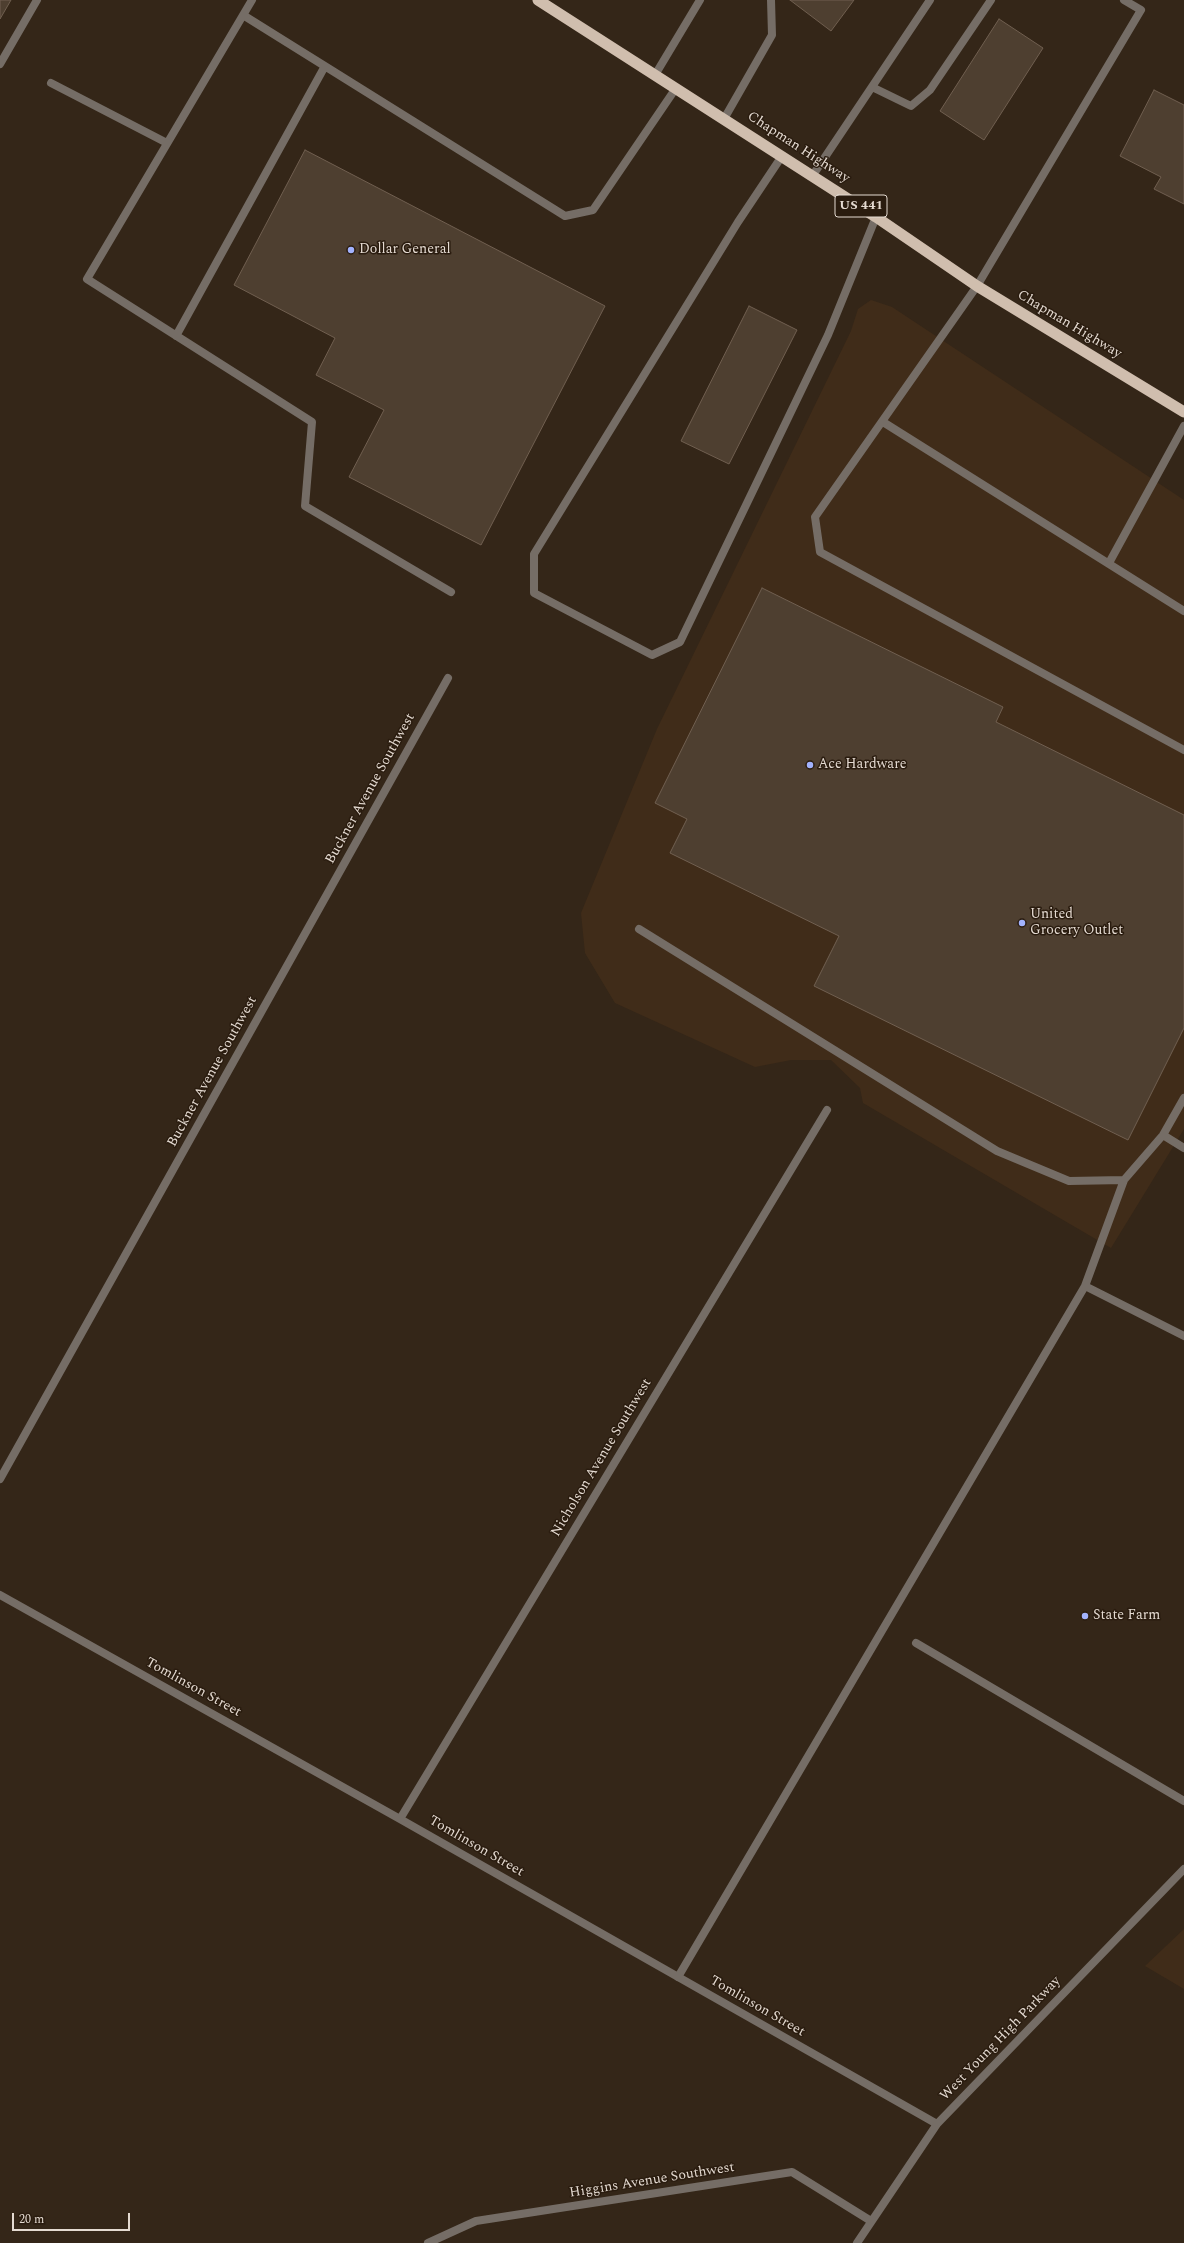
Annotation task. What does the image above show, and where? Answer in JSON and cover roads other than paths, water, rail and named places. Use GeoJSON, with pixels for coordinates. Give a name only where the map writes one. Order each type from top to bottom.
{"type":"FeatureCollection","features":[{"type":"Feature","properties":{"kind":"highway","name":"Chapman Highway"},"geometry":{"type":"LineString","coordinates":[[538,0],[876,216],[977,286],[1184,412]]}},
{"type":"Feature","properties":{"kind":"street"},"geometry":{"type":"LineString","coordinates":[[0,64],[37,0]]}},
{"type":"Feature","properties":{"kind":"street"},"geometry":{"type":"LineString","coordinates":[[252,0],[87,279],[312,422],[305,506],[451,592]]}},
{"type":"Feature","properties":{"kind":"street"},"geometry":{"type":"LineString","coordinates":[[655,75],[700,0]]}},
{"type":"Feature","properties":{"kind":"street"},"geometry":{"type":"LineString","coordinates":[[724,118],[772,35],[771,0]]}},
{"type":"Feature","properties":{"kind":"street"},"geometry":{"type":"LineString","coordinates":[[813,176],[930,0]]}},
{"type":"Feature","properties":{"kind":"street"},"geometry":{"type":"LineString","coordinates":[[872,87],[911,106],[930,90],[991,0]]}},
{"type":"Feature","properties":{"kind":"street"},"geometry":{"type":"LineString","coordinates":[[1124,0],[1141,10],[977,286],[815,517],[820,552],[1184,750]]}},
{"type":"Feature","properties":{"kind":"street"},"geometry":{"type":"LineString","coordinates":[[243,15],[565,216],[593,210],[676,88]]}},
{"type":"Feature","properties":{"kind":"street"},"geometry":{"type":"LineString","coordinates":[[176,336],[325,66]]}},
{"type":"Feature","properties":{"kind":"street"},"geometry":{"type":"LineString","coordinates":[[51,83],[167,143]]}},
{"type":"Feature","properties":{"kind":"street"},"geometry":{"type":"LineString","coordinates":[[782,156],[738,222],[534,554],[534,593],[652,655],[680,642],[828,335],[876,216]]}},
{"type":"Feature","properties":{"kind":"street"},"geometry":{"type":"LineString","coordinates":[[883,422],[1184,611]]}},
{"type":"Feature","properties":{"kind":"street"},"geometry":{"type":"LineString","coordinates":[[1109,563],[1184,426]]}},
{"type":"Feature","properties":{"kind":"street","name":"Buckner Avenue Southwest"},"geometry":{"type":"LineString","coordinates":[[0,1479],[448,678]]}},
{"type":"Feature","properties":{"kind":"street"},"geometry":{"type":"LineString","coordinates":[[639,929],[997,1151],[1069,1180],[1124,1180]]}},
{"type":"Feature","properties":{"kind":"street"},"geometry":{"type":"LineString","coordinates":[[678,1977],[1085,1286],[1124,1180],[1163,1135],[1184,1098]]}},
{"type":"Feature","properties":{"kind":"street","name":"Nicholson Avenue Southwest"},"geometry":{"type":"LineString","coordinates":[[400,1819],[827,1110]]}},
{"type":"Feature","properties":{"kind":"street"},"geometry":{"type":"LineString","coordinates":[[1163,1135],[1184,1148]]}},
{"type":"Feature","properties":{"kind":"street"},"geometry":{"type":"LineString","coordinates":[[1085,1286],[1184,1336]]}},
{"type":"Feature","properties":{"kind":"street","name":"Tomlinson Street"},"geometry":{"type":"LineString","coordinates":[[0,1595],[400,1819],[937,2124]]}},
{"type":"Feature","properties":{"kind":"street"},"geometry":{"type":"LineString","coordinates":[[916,1643],[1184,1801]]}},
{"type":"Feature","properties":{"kind":"street","name":"West Young High Parkway"},"geometry":{"type":"LineString","coordinates":[[857,2243],[937,2124],[1184,1869]]}},
{"type":"Feature","properties":{"kind":"street","name":"Higgins Avenue Southwest"},"geometry":{"type":"LineString","coordinates":[[428,2243],[476,2221],[792,2172],[871,2221]]}},
{"type":"Feature","properties":{"kind":"place","name":"Dollar General"},"geometry":{"type":"Point","coordinates":[351,250]}},
{"type":"Feature","properties":{"kind":"place","name":"Ace Hardware"},"geometry":{"type":"Point","coordinates":[810,765]}},
{"type":"Feature","properties":{"kind":"place","name":"United Grocery Outlet"},"geometry":{"type":"Point","coordinates":[1022,923]}},
{"type":"Feature","properties":{"kind":"place","name":"State Farm"},"geometry":{"type":"Point","coordinates":[1085,1616]}}]}
